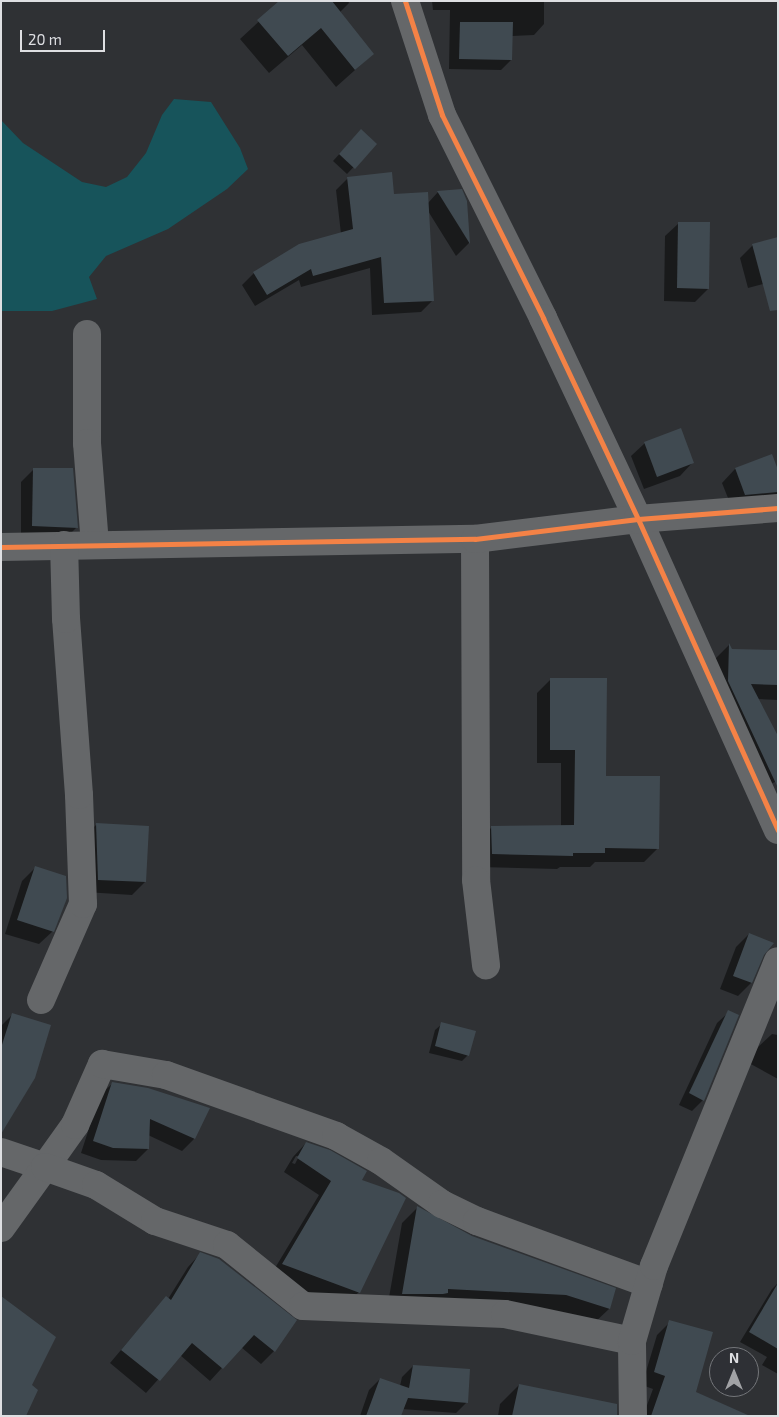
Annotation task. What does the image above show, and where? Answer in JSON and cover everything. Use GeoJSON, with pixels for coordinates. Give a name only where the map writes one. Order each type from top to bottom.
{"type":"FeatureCollection","features":[{"type":"Feature","properties":{"kind":"street"},"geometry":{"type":"LineString","coordinates":[[405,1],[442,115],[543,318],[638,519],[778,830]]}},
{"type":"Feature","properties":{"kind":"street"},"geometry":{"type":"LineString","coordinates":[[87,334],[87,443],[95,544]]}},
{"type":"Feature","properties":{"kind":"street"},"geometry":{"type":"LineString","coordinates":[[1,547],[475,539],[638,519],[778,508]]}},
{"type":"Feature","properties":{"kind":"street"},"geometry":{"type":"LineString","coordinates":[[475,539],[476,880],[486,965]]}},
{"type":"Feature","properties":{"kind":"street"},"geometry":{"type":"LineString","coordinates":[[41,1000],[83,904],[79,795],[66,619],[64,545]]}},
{"type":"Feature","properties":{"kind":"street"},"geometry":{"type":"LineString","coordinates":[[633,1416],[632,1341],[649,1284],[778,961]]}},
{"type":"Feature","properties":{"kind":"street"},"geometry":{"type":"LineString","coordinates":[[1,1228],[75,1125],[102,1064],[166,1075],[336,1136],[381,1161],[442,1204],[477,1222],[649,1284]]}},
{"type":"Feature","properties":{"kind":"street"},"geometry":{"type":"LineString","coordinates":[[1,1152],[96,1186],[155,1220],[227,1245],[303,1306],[505,1314],[632,1341]]}},
{"type":"Feature","properties":{"kind":"water"},"geometry":{"type":"Polygon","coordinates":[[[174,99],[211,102],[240,148],[248,169],[227,189],[168,229],[106,256],[89,277],[97,299],[52,311],[1,311],[1,120],[23,143],[82,182],[106,187],[127,177],[146,153],[162,115],[174,99]]]}},
{"type":"Feature","properties":{"kind":"building"},"geometry":{"type":"Polygon","coordinates":[[[279,1],[332,1],[374,54],[355,70],[321,28],[288,56],[257,20],[279,1]]]}},
{"type":"Feature","properties":{"kind":"building"},"geometry":{"type":"Polygon","coordinates":[[[460,22],[513,22],[512,60],[459,59],[460,22]]]}},
{"type":"Feature","properties":{"kind":"building"},"geometry":{"type":"Polygon","coordinates":[[[361,129],[377,144],[355,169],[339,154],[361,129]]]}},
{"type":"Feature","properties":{"kind":"building"},"geometry":{"type":"Polygon","coordinates":[[[392,172],[394,194],[428,192],[434,301],[384,303],[381,257],[313,276],[311,269],[267,295],[253,272],[299,244],[353,229],[347,177],[392,172]]]}},
{"type":"Feature","properties":{"kind":"building"},"geometry":{"type":"Polygon","coordinates":[[[462,189],[467,201],[470,244],[437,191],[462,189]]]}},
{"type":"Feature","properties":{"kind":"building"},"geometry":{"type":"Polygon","coordinates":[[[678,222],[710,222],[709,289],[677,288],[678,222]]]}},
{"type":"Feature","properties":{"kind":"building"},"geometry":{"type":"Polygon","coordinates":[[[778,237],[778,310],[770,311],[752,244],[778,237]]]}},
{"type":"Feature","properties":{"kind":"building"},"geometry":{"type":"Polygon","coordinates":[[[681,428],[694,463],[657,477],[644,442],[681,428]]]}},
{"type":"Feature","properties":{"kind":"building"},"geometry":{"type":"Polygon","coordinates":[[[772,454],[778,470],[778,492],[745,495],[735,468],[772,454]]]}},
{"type":"Feature","properties":{"kind":"building"},"geometry":{"type":"Polygon","coordinates":[[[33,468],[73,468],[78,528],[32,526],[33,468]]]}},
{"type":"Feature","properties":{"kind":"building"},"geometry":{"type":"Polygon","coordinates":[[[729,643],[732,649],[778,650],[778,685],[751,684],[778,736],[778,788],[728,681],[729,643]]]}},
{"type":"Feature","properties":{"kind":"building"},"geometry":{"type":"Polygon","coordinates":[[[550,678],[607,678],[606,776],[660,776],[659,849],[605,848],[605,853],[573,853],[573,856],[492,854],[491,826],[574,825],[575,750],[550,750],[550,678]]]}},
{"type":"Feature","properties":{"kind":"building"},"geometry":{"type":"Polygon","coordinates":[[[96,823],[149,826],[146,882],[98,880],[96,823]]]}},
{"type":"Feature","properties":{"kind":"building"},"geometry":{"type":"Polygon","coordinates":[[[35,866],[66,876],[67,898],[54,932],[17,920],[35,866]]]}},
{"type":"Feature","properties":{"kind":"building"},"geometry":{"type":"Polygon","coordinates":[[[749,933],[774,943],[764,955],[752,983],[733,976],[749,933]]]}},
{"type":"Feature","properties":{"kind":"building"},"geometry":{"type":"Polygon","coordinates":[[[728,1010],[739,1015],[704,1101],[689,1093],[728,1010]]]}},
{"type":"Feature","properties":{"kind":"building"},"geometry":{"type":"Polygon","coordinates":[[[12,1013],[51,1025],[35,1078],[1,1134],[1,1048],[12,1013]]]}},
{"type":"Feature","properties":{"kind":"building"},"geometry":{"type":"Polygon","coordinates":[[[441,1022],[476,1031],[469,1056],[435,1046],[441,1022]]]}},
{"type":"Feature","properties":{"kind":"building"},"geometry":{"type":"Polygon","coordinates":[[[112,1082],[148,1088],[210,1108],[195,1139],[150,1119],[149,1149],[113,1148],[93,1141],[112,1082]]]}},
{"type":"Feature","properties":{"kind":"building"},"geometry":{"type":"Polygon","coordinates":[[[306,1142],[330,1150],[367,1171],[362,1180],[399,1193],[406,1198],[360,1293],[282,1264],[331,1181],[297,1158],[306,1142]]]}},
{"type":"Feature","properties":{"kind":"building"},"geometry":{"type":"Polygon","coordinates":[[[417,1206],[472,1236],[616,1288],[610,1309],[566,1295],[448,1289],[448,1293],[443,1294],[402,1294],[417,1206]]]}},
{"type":"Feature","properties":{"kind":"building"},"geometry":{"type":"Polygon","coordinates":[[[200,1252],[219,1259],[297,1320],[275,1352],[254,1335],[223,1369],[192,1343],[160,1381],[121,1350],[166,1296],[171,1300],[200,1252]]]}},
{"type":"Feature","properties":{"kind":"building"},"geometry":{"type":"Polygon","coordinates":[[[778,1283],[778,1349],[749,1332],[778,1283]]]}},
{"type":"Feature","properties":{"kind":"building"},"geometry":{"type":"Polygon","coordinates":[[[1,1296],[56,1337],[32,1385],[38,1390],[26,1416],[1,1416],[1,1296]]]}},
{"type":"Feature","properties":{"kind":"building"},"geometry":{"type":"Polygon","coordinates":[[[669,1320],[713,1332],[696,1392],[750,1416],[651,1416],[665,1376],[654,1372],[669,1320]]]}},
{"type":"Feature","properties":{"kind":"building"},"geometry":{"type":"Polygon","coordinates":[[[413,1365],[470,1369],[468,1403],[408,1398],[401,1416],[366,1416],[380,1378],[409,1388],[413,1365]]]}},
{"type":"Feature","properties":{"kind":"building"},"geometry":{"type":"Polygon","coordinates":[[[519,1384],[617,1404],[617,1416],[512,1416],[519,1384]]]}},
{"type":"Feature","properties":{"kind":"cycle path"},"geometry":{"type":"LineString","coordinates":[[405,1],[442,115],[543,318],[638,519],[778,830]]}},
{"type":"Feature","properties":{"kind":"cycle path"},"geometry":{"type":"LineString","coordinates":[[1,547],[475,539],[638,519],[778,508]]}}]}
